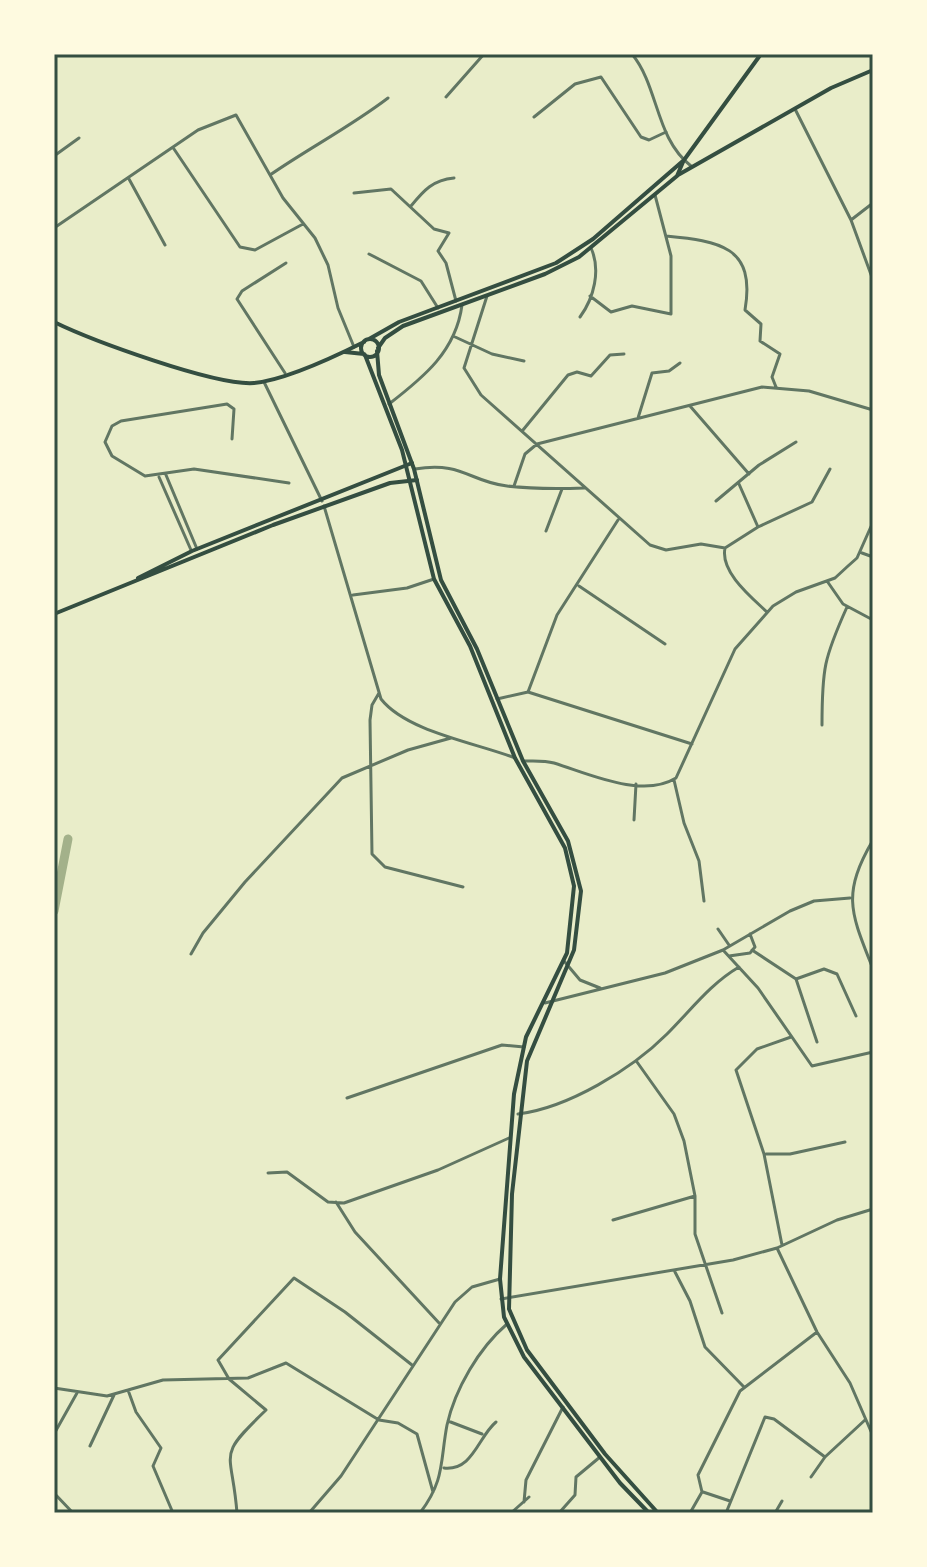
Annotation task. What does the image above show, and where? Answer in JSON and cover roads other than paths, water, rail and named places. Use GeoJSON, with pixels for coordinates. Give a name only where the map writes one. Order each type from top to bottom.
{"type":"FeatureCollection","features":[{"type":"Feature","properties":{"kind":"main road"},"geometry":{"type":"LineString","coordinates":[[677,176],[684,160],[760,54]]}},
{"type":"Feature","properties":{"kind":"main road"},"geometry":{"type":"LineString","coordinates":[[342,353],[372,356],[385,338],[403,326],[545,274],[591,248],[677,176],[843,81],[873,70]]}},
{"type":"Feature","properties":{"kind":"main road"},"geometry":{"type":"LineString","coordinates":[[54,322],[215,378],[237,383],[264,382],[342,353],[399,322],[572,253],[614,223],[684,160]]}},
{"type":"Feature","properties":{"kind":"main road"},"geometry":{"type":"LineString","coordinates":[[366,340],[375,340],[378,350],[379,375],[411,467],[434,579],[470,646],[515,758],[559,836],[572,871],[573,924],[564,961],[524,1047],[509,1138],[500,1279],[507,1324],[524,1357],[600,1457],[649,1513]]}},
{"type":"Feature","properties":{"kind":"main road"},"geometry":{"type":"LineString","coordinates":[[366,340],[365,355],[411,467]]}},
{"type":"Feature","properties":{"kind":"main road"},"geometry":{"type":"LineString","coordinates":[[54,614],[411,467]]}},
{"type":"Feature","properties":{"kind":"main road"},"geometry":{"type":"LineString","coordinates":[[130,584],[194,550],[323,504],[414,480]]}},
{"type":"Feature","properties":{"kind":"main road"},"geometry":{"type":"LineString","coordinates":[[414,480],[441,580],[477,649],[523,761],[568,841],[579,878],[578,929],[568,967],[527,1061],[518,1114],[507,1298],[512,1321],[527,1350],[620,1474],[658,1513]]}},
{"type":"Feature","properties":{"kind":"street"},"geometry":{"type":"LineString","coordinates":[[446,97],[484,54]]}},
{"type":"Feature","properties":{"kind":"street"},"geometry":{"type":"LineString","coordinates":[[632,54],[644,71],[666,132],[684,160],[693,167]]}},
{"type":"Feature","properties":{"kind":"street"},"geometry":{"type":"LineString","coordinates":[[534,117],[575,84],[601,77],[641,137],[649,140],[666,132]]}},
{"type":"Feature","properties":{"kind":"street"},"geometry":{"type":"LineString","coordinates":[[270,175],[323,140],[337,135],[388,98]]}},
{"type":"Feature","properties":{"kind":"street"},"geometry":{"type":"LineString","coordinates":[[795,109],[851,220],[873,280]]}},
{"type":"Feature","properties":{"kind":"street"},"geometry":{"type":"LineString","coordinates":[[54,228],[198,130],[236,115],[270,175],[315,238],[328,265],[338,308],[354,347]]}},
{"type":"Feature","properties":{"kind":"street"},"geometry":{"type":"LineString","coordinates":[[54,156],[79,138]]}},
{"type":"Feature","properties":{"kind":"street"},"geometry":{"type":"LineString","coordinates":[[174,148],[240,247],[255,250],[303,224]]}},
{"type":"Feature","properties":{"kind":"street"},"geometry":{"type":"LineString","coordinates":[[411,206],[427,187],[439,179],[454,178]]}},
{"type":"Feature","properties":{"kind":"street"},"geometry":{"type":"LineString","coordinates":[[129,179],[165,245]]}},
{"type":"Feature","properties":{"kind":"street"},"geometry":{"type":"LineString","coordinates":[[354,193],[391,189],[434,229],[449,233],[438,251],[446,263],[456,301]]}},
{"type":"Feature","properties":{"kind":"street"},"geometry":{"type":"LineString","coordinates":[[590,296],[611,312],[632,306],[671,314],[673,272],[655,195]]}},
{"type":"Feature","properties":{"kind":"street"},"geometry":{"type":"LineString","coordinates":[[851,220],[873,203]]}},
{"type":"Feature","properties":{"kind":"street"},"geometry":{"type":"LineString","coordinates":[[666,236],[706,242],[740,258],[747,273],[745,310],[761,324],[760,341],[780,354],[772,377],[776,387]]}},
{"type":"Feature","properties":{"kind":"street"},"geometry":{"type":"LineString","coordinates":[[580,317],[590,296],[597,269],[591,248]]}},
{"type":"Feature","properties":{"kind":"street"},"geometry":{"type":"LineString","coordinates":[[369,254],[421,281],[438,308]]}},
{"type":"Feature","properties":{"kind":"street"},"geometry":{"type":"LineString","coordinates":[[285,373],[237,299],[242,291],[286,263]]}},
{"type":"Feature","properties":{"kind":"street"},"geometry":{"type":"LineString","coordinates":[[487,296],[465,369],[489,406],[523,430],[618,520],[657,548],[671,550],[701,544],[725,548],[758,527],[812,502],[830,469]]}},
{"type":"Feature","properties":{"kind":"street"},"geometry":{"type":"LineString","coordinates":[[389,404],[440,360],[453,336],[462,305]]}},
{"type":"Feature","properties":{"kind":"street"},"geometry":{"type":"LineString","coordinates":[[453,336],[492,354],[524,361]]}},
{"type":"Feature","properties":{"kind":"street"},"geometry":{"type":"LineString","coordinates":[[523,430],[568,375],[577,372],[591,376],[610,355],[624,354]]}},
{"type":"Feature","properties":{"kind":"street"},"geometry":{"type":"LineString","coordinates":[[638,418],[652,373],[669,371],[680,363]]}},
{"type":"Feature","properties":{"kind":"street"},"geometry":{"type":"LineString","coordinates":[[264,382],[323,504],[353,595],[379,693],[394,711],[451,738],[515,758]]}},
{"type":"Feature","properties":{"kind":"street"},"geometry":{"type":"LineString","coordinates":[[514,486],[525,454],[537,444],[776,387],[809,391],[873,410]]}},
{"type":"Feature","properties":{"kind":"street"},"geometry":{"type":"LineString","coordinates":[[232,439],[234,409],[227,404],[121,421],[112,426],[105,442],[112,456],[145,476],[159,477],[194,469],[289,483]]}},
{"type":"Feature","properties":{"kind":"street"},"geometry":{"type":"LineString","coordinates":[[690,406],[749,474]]}},
{"type":"Feature","properties":{"kind":"street"},"geometry":{"type":"LineString","coordinates":[[716,501],[724,492],[796,442]]}},
{"type":"Feature","properties":{"kind":"street"},"geometry":{"type":"LineString","coordinates":[[411,467],[451,468],[514,486],[584,488]]}},
{"type":"Feature","properties":{"kind":"street"},"geometry":{"type":"LineString","coordinates":[[166,474],[194,550]]}},
{"type":"Feature","properties":{"kind":"street"},"geometry":{"type":"LineString","coordinates":[[159,477],[194,550]]}},
{"type":"Feature","properties":{"kind":"street"},"geometry":{"type":"LineString","coordinates":[[739,484],[758,527]]}},
{"type":"Feature","properties":{"kind":"street"},"geometry":{"type":"LineString","coordinates":[[546,531],[562,489]]}},
{"type":"Feature","properties":{"kind":"street"},"geometry":{"type":"LineString","coordinates":[[528,692],[557,615],[579,586],[618,520]]}},
{"type":"Feature","properties":{"kind":"street"},"geometry":{"type":"LineString","coordinates":[[523,761],[543,760],[587,777],[636,784],[674,780],[706,718],[729,657],[767,612],[796,592],[842,572],[860,552],[873,522]]}},
{"type":"Feature","properties":{"kind":"street"},"geometry":{"type":"LineString","coordinates":[[725,548],[724,559],[741,587],[767,612]]}},
{"type":"Feature","properties":{"kind":"street"},"geometry":{"type":"LineString","coordinates":[[860,552],[873,557]]}},
{"type":"Feature","properties":{"kind":"street"},"geometry":{"type":"LineString","coordinates":[[353,595],[407,588],[434,579]]}},
{"type":"Feature","properties":{"kind":"street"},"geometry":{"type":"LineString","coordinates":[[827,581],[847,607],[873,620]]}},
{"type":"Feature","properties":{"kind":"street"},"geometry":{"type":"LineString","coordinates":[[579,586],[665,644]]}},
{"type":"Feature","properties":{"kind":"street"},"geometry":{"type":"LineString","coordinates":[[822,725],[821,690],[826,654],[847,607]]}},
{"type":"Feature","properties":{"kind":"street"},"geometry":{"type":"LineString","coordinates":[[497,699],[528,692],[692,744]]}},
{"type":"Feature","properties":{"kind":"street"},"geometry":{"type":"LineString","coordinates":[[379,693],[372,705],[370,720],[372,854],[385,867],[463,887]]}},
{"type":"Feature","properties":{"kind":"street"},"geometry":{"type":"LineString","coordinates":[[191,954],[203,933],[245,882],[332,786],[371,765],[451,738]]}},
{"type":"Feature","properties":{"kind":"street"},"geometry":{"type":"LineString","coordinates":[[674,780],[684,823],[699,861],[704,901]]}},
{"type":"Feature","properties":{"kind":"street"},"geometry":{"type":"LineString","coordinates":[[634,820],[636,784]]}},
{"type":"Feature","properties":{"kind":"street"},"geometry":{"type":"LineString","coordinates":[[873,840],[860,862],[850,898],[873,969]]}},
{"type":"Feature","properties":{"kind":"street"},"geometry":{"type":"LineString","coordinates":[[545,1003],[651,978],[723,950],[814,901],[850,898]]}},
{"type":"Feature","properties":{"kind":"street"},"geometry":{"type":"LineString","coordinates":[[718,929],[730,946]]}},
{"type":"Feature","properties":{"kind":"street"},"geometry":{"type":"LineString","coordinates":[[750,934],[755,942],[752,950]]}},
{"type":"Feature","properties":{"kind":"street"},"geometry":{"type":"LineString","coordinates":[[723,950],[812,1066],[873,1052]]}},
{"type":"Feature","properties":{"kind":"street"},"geometry":{"type":"LineString","coordinates":[[729,956],[752,950],[796,979],[817,1042]]}},
{"type":"Feature","properties":{"kind":"street"},"geometry":{"type":"LineString","coordinates":[[564,961],[580,980],[600,988]]}},
{"type":"Feature","properties":{"kind":"street"},"geometry":{"type":"LineString","coordinates":[[518,1114],[543,1111],[637,1062],[720,978],[739,967]]}},
{"type":"Feature","properties":{"kind":"street"},"geometry":{"type":"LineString","coordinates":[[796,979],[824,969],[837,974],[856,1016]]}},
{"type":"Feature","properties":{"kind":"street"},"geometry":{"type":"LineString","coordinates":[[791,1037],[757,1049],[736,1070],[764,1154],[780,1246],[817,1332],[850,1383],[873,1436]]}},
{"type":"Feature","properties":{"kind":"street"},"geometry":{"type":"LineString","coordinates":[[347,1098],[502,1045],[524,1047]]}},
{"type":"Feature","properties":{"kind":"street"},"geometry":{"type":"LineString","coordinates":[[637,1062],[674,1114],[695,1196],[695,1234],[722,1313]]}},
{"type":"Feature","properties":{"kind":"street"},"geometry":{"type":"LineString","coordinates":[[268,1173],[287,1172],[321,1197],[336,1202],[408,1182],[509,1138]]}},
{"type":"Feature","properties":{"kind":"street"},"geometry":{"type":"LineString","coordinates":[[764,1154],[790,1154],[845,1142]]}},
{"type":"Feature","properties":{"kind":"street"},"geometry":{"type":"LineString","coordinates":[[613,1220],[695,1196]]}},
{"type":"Feature","properties":{"kind":"street"},"geometry":{"type":"LineString","coordinates":[[336,1202],[355,1232],[440,1324]]}},
{"type":"Feature","properties":{"kind":"street"},"geometry":{"type":"LineString","coordinates":[[501,1299],[707,1266],[780,1246],[837,1220],[873,1209]]}},
{"type":"Feature","properties":{"kind":"street"},"geometry":{"type":"LineString","coordinates":[[675,1271],[690,1301],[705,1347],[743,1386]]}},
{"type":"Feature","properties":{"kind":"street"},"geometry":{"type":"LineString","coordinates":[[237,1513],[228,1456],[230,1444],[266,1410],[229,1379],[218,1360],[294,1278],[345,1312],[412,1365]]}},
{"type":"Feature","properties":{"kind":"street"},"geometry":{"type":"LineString","coordinates":[[309,1513],[329,1492],[440,1324],[467,1290],[500,1279]]}},
{"type":"Feature","properties":{"kind":"street"},"geometry":{"type":"LineString","coordinates":[[420,1513],[443,1468],[448,1421],[479,1354],[507,1324]]}},
{"type":"Feature","properties":{"kind":"street"},"geometry":{"type":"LineString","coordinates":[[690,1513],[702,1492],[698,1475],[743,1386],[817,1332]]}},
{"type":"Feature","properties":{"kind":"street"},"geometry":{"type":"LineString","coordinates":[[54,1388],[114,1395],[163,1380],[248,1378],[286,1363],[379,1420],[398,1423],[417,1434],[433,1492]]}},
{"type":"Feature","properties":{"kind":"street"},"geometry":{"type":"LineString","coordinates":[[128,1390],[147,1432],[161,1448],[153,1466],[173,1513]]}},
{"type":"Feature","properties":{"kind":"street"},"geometry":{"type":"LineString","coordinates":[[54,1434],[77,1393]]}},
{"type":"Feature","properties":{"kind":"street"},"geometry":{"type":"LineString","coordinates":[[90,1446],[114,1395]]}},
{"type":"Feature","properties":{"kind":"street"},"geometry":{"type":"LineString","coordinates":[[524,1502],[526,1480],[563,1407]]}},
{"type":"Feature","properties":{"kind":"street"},"geometry":{"type":"LineString","coordinates":[[726,1513],[765,1417],[774,1419],[825,1457]]}},
{"type":"Feature","properties":{"kind":"street"},"geometry":{"type":"LineString","coordinates":[[811,1477],[825,1457],[865,1420]]}},
{"type":"Feature","properties":{"kind":"street"},"geometry":{"type":"LineString","coordinates":[[448,1421],[482,1434]]}},
{"type":"Feature","properties":{"kind":"street"},"geometry":{"type":"LineString","coordinates":[[443,1468],[460,1465],[471,1457],[482,1434],[496,1422]]}},
{"type":"Feature","properties":{"kind":"street"},"geometry":{"type":"LineString","coordinates":[[559,1513],[575,1495],[576,1477],[600,1457]]}},
{"type":"Feature","properties":{"kind":"street"},"geometry":{"type":"LineString","coordinates":[[702,1492],[730,1501]]}},
{"type":"Feature","properties":{"kind":"street"},"geometry":{"type":"LineString","coordinates":[[54,1493],[73,1513]]}},
{"type":"Feature","properties":{"kind":"street"},"geometry":{"type":"LineString","coordinates":[[511,1513],[529,1497]]}},
{"type":"Feature","properties":{"kind":"street"},"geometry":{"type":"LineString","coordinates":[[775,1513],[782,1501]]}},
{"type":"Feature","properties":{"kind":"waterway"},"geometry":{"type":"LineString","coordinates":[[54,911],[68,839]]}}]}
